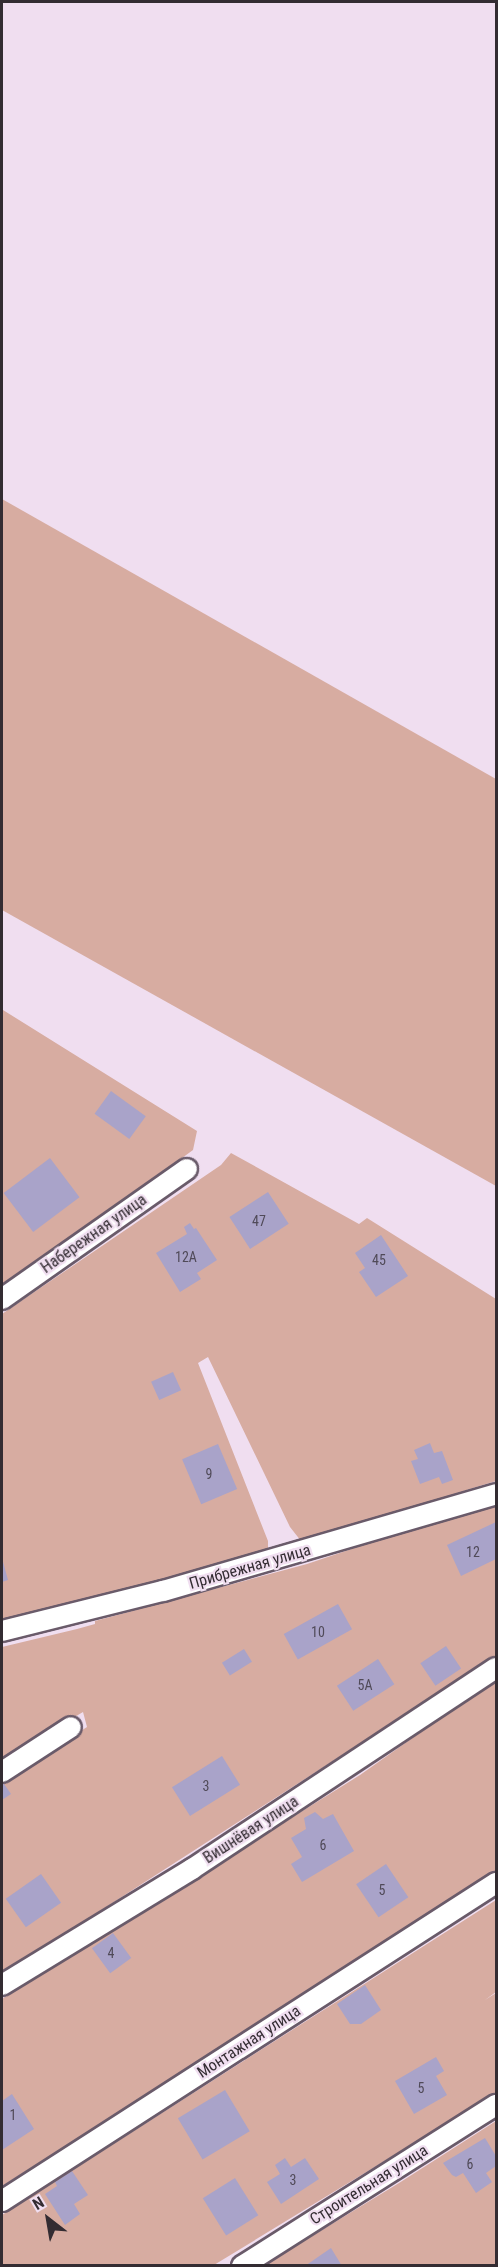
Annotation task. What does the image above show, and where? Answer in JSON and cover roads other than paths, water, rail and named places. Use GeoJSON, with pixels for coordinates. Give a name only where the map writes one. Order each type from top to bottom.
{"type":"FeatureCollection","features":[{"type":"Feature","properties":{"kind":"lane","name":"Набережная улица"},"geometry":{"type":"LineString","coordinates":[[2,1299],[187,1169]]}},
{"type":"Feature","properties":{"kind":"lane","name":"Прибрежная улица"},"geometry":{"type":"LineString","coordinates":[[2,1631],[163,1592],[496,1494]]}},
{"type":"Feature","properties":{"kind":"lane","name":"Вишнёвая улица"},"geometry":{"type":"LineString","coordinates":[[2,1985],[192,1869],[496,1668]]}},
{"type":"Feature","properties":{"kind":"lane"},"geometry":{"type":"LineString","coordinates":[[2,1772],[71,1727]]}},
{"type":"Feature","properties":{"kind":"lane","name":"Монтажная улица"},"geometry":{"type":"LineString","coordinates":[[2,2201],[496,1883]]}},
{"type":"Feature","properties":{"kind":"lane","name":"Строительная улица"},"geometry":{"type":"LineString","coordinates":[[242,2265],[496,2105]]}}]}
